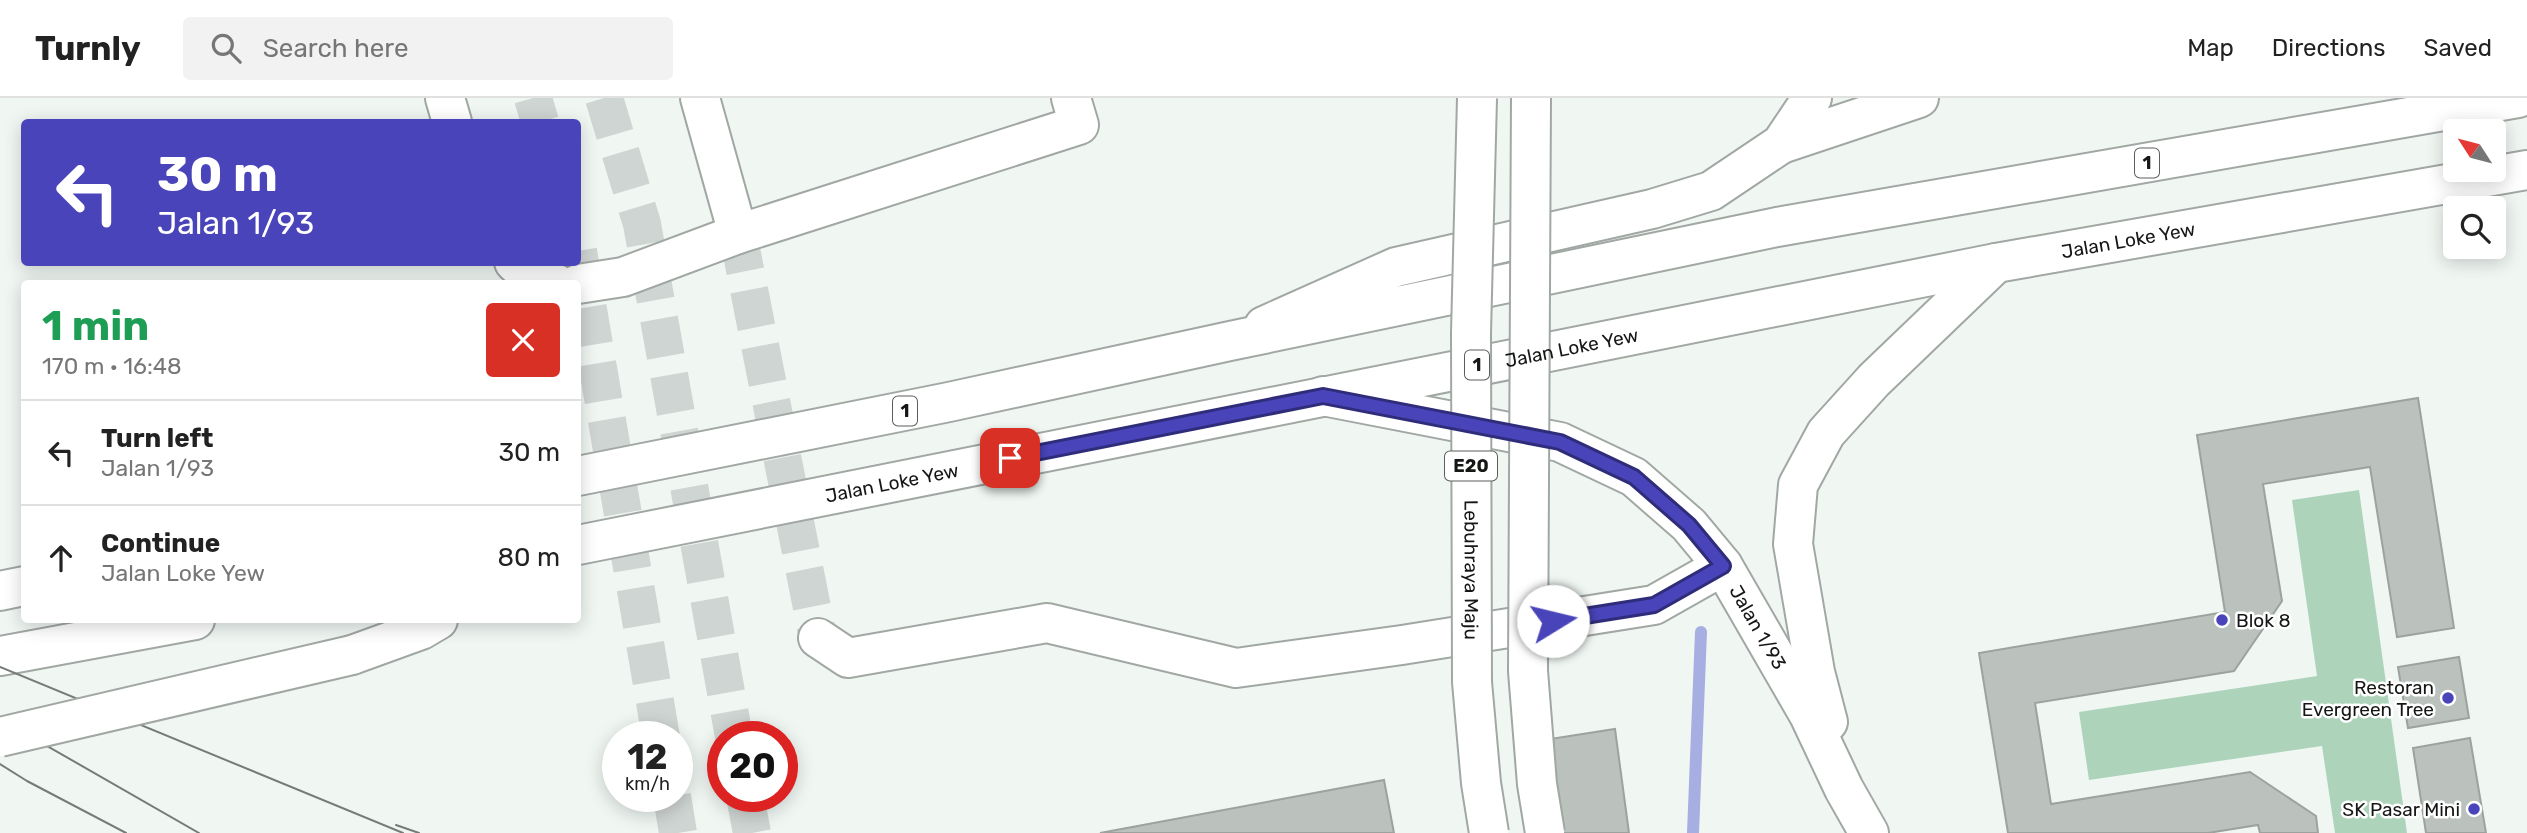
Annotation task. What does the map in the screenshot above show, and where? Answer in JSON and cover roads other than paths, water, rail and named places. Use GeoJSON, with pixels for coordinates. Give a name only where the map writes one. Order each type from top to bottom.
{"type":"FeatureCollection","features":[{"type":"Feature","properties":{"kind":"main road"},"geometry":{"type":"LineString","coordinates":[[445,98],[451,119]]}},
{"type":"Feature","properties":{"kind":"main road"},"geometry":{"type":"LineString","coordinates":[[701,98],[738,234]]}},
{"type":"Feature","properties":{"kind":"main road"},"geometry":{"type":"LineString","coordinates":[[581,284],[623,277],[738,234],[1079,125],[1071,98]]}},
{"type":"Feature","properties":{"kind":"main road","name":"Lebuhraya Maju"},"geometry":{"type":"LineString","coordinates":[[1477,98],[1471,333],[1472,682],[1489,833]]}},
{"type":"Feature","properties":{"kind":"main road"},"geometry":{"type":"LineString","coordinates":[[1531,98],[1528,671],[1537,784],[1545,833]]}},
{"type":"Feature","properties":{"kind":"main road"},"geometry":{"type":"LineString","coordinates":[[1782,144],[1812,98]]}},
{"type":"Feature","properties":{"kind":"main road"},"geometry":{"type":"LineString","coordinates":[[1230,341],[1395,267],[1652,209],[1711,191],[1782,144],[1919,98]]}},
{"type":"Feature","properties":{"kind":"main road","name":"1"},"geometry":{"type":"LineString","coordinates":[[581,475],[949,402],[1777,228],[2518,98]]}},
{"type":"Feature","properties":{"kind":"main road","name":"Jalan Loke Yew"},"geometry":{"type":"LineString","coordinates":[[581,544],[1996,263],[2527,170]]}},
{"type":"Feature","properties":{"kind":"main road","name":"Jalan 1/93"},"geometry":{"type":"LineString","coordinates":[[1844,789],[1815,673],[1793,544],[1798,485],[1826,433],[1874,380],[1996,263]]}},
{"type":"Feature","properties":{"kind":"main road"},"geometry":{"type":"LineString","coordinates":[[518,266],[528,275],[544,280]]}},
{"type":"Feature","properties":{"kind":"main road","name":"Jalan 1/93"},"geometry":{"type":"LineString","coordinates":[[1323,396],[1560,442],[1634,477],[1689,525],[1723,566],[1809,715],[1844,789],[1869,833]]}},
{"type":"Feature","properties":{"kind":"main road"},"geometry":{"type":"LineString","coordinates":[[818,638],[848,658],[1047,624],[1236,668],[1654,605],[1723,566]]}},
{"type":"Feature","properties":{"kind":"main road"},"geometry":{"type":"LineString","coordinates":[[0,591],[21,587]]}},
{"type":"Feature","properties":{"kind":"main road"},"geometry":{"type":"LineString","coordinates":[[0,656],[179,623]]}},
{"type":"Feature","properties":{"kind":"main road"},"geometry":{"type":"LineString","coordinates":[[0,737],[352,655],[421,630],[433,623]]}},
{"type":"Feature","properties":{"kind":"waterway"},"geometry":{"type":"LineString","coordinates":[[1693,833],[1701,632]]}},
{"type":"Feature","properties":{"kind":"tunnel"},"geometry":{"type":"LineString","coordinates":[[533,98],[539,119]]}},
{"type":"Feature","properties":{"kind":"tunnel"},"geometry":{"type":"LineString","coordinates":[[604,98],[642,224],[731,721]]}},
{"type":"Feature","properties":{"kind":"tunnel"},"geometry":{"type":"LineString","coordinates":[[738,234],[818,638]]}},
{"type":"Feature","properties":{"kind":"tunnel"},"geometry":{"type":"LineString","coordinates":[[581,266],[658,721]]}},
{"type":"Feature","properties":{"kind":"tunnel"},"geometry":{"type":"LineString","coordinates":[[675,812],[678,833]]}},
{"type":"Feature","properties":{"kind":"tunnel"},"geometry":{"type":"LineString","coordinates":[[748,812],[752,833]]}},
{"type":"Feature","properties":{"kind":"tram line"},"geometry":{"type":"LineString","coordinates":[[0,667],[403,833]]}},
{"type":"Feature","properties":{"kind":"tram line"},"geometry":{"type":"LineString","coordinates":[[0,719],[199,833]]}},
{"type":"Feature","properties":{"kind":"tram line"},"geometry":{"type":"LineString","coordinates":[[0,764],[126,833]]}},
{"type":"Feature","properties":{"kind":"tram line"},"geometry":{"type":"LineString","coordinates":[[396,825],[419,833]]}},
{"type":"Feature","properties":{"kind":"place","name":"Blok 8"},"geometry":{"type":"Point","coordinates":[2222,620]}},
{"type":"Feature","properties":{"kind":"place","name":"Restoran Evergreen Tree"},"geometry":{"type":"Point","coordinates":[2448,698]}},
{"type":"Feature","properties":{"kind":"place","name":"SK Pasar Mini"},"geometry":{"type":"Point","coordinates":[2474,809]}}]}
